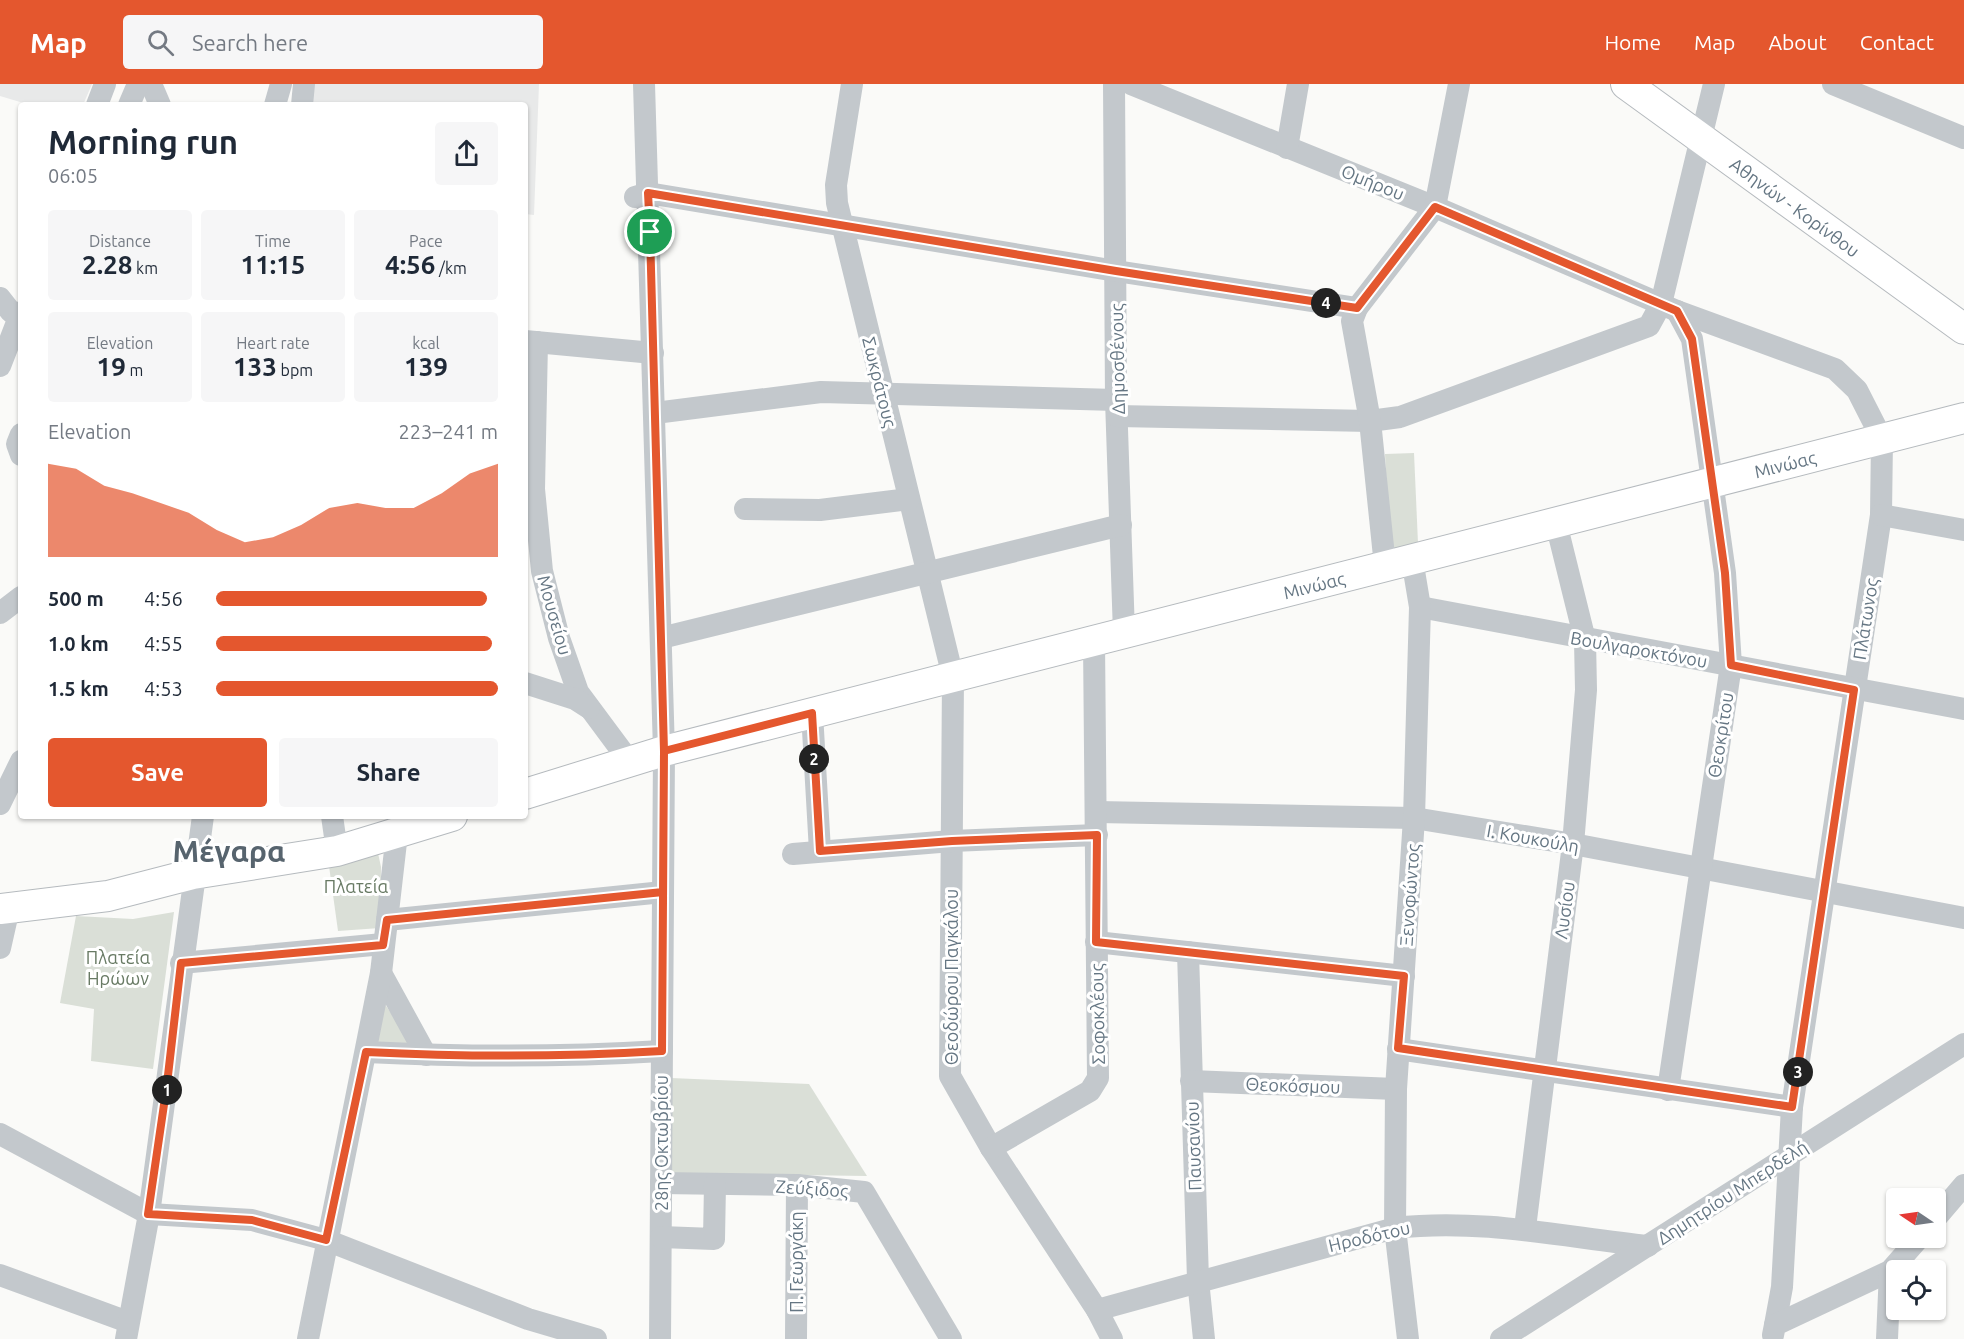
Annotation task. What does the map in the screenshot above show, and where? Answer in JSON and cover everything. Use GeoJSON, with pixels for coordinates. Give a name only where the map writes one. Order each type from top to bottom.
{"type":"FeatureCollection","features":[{"type":"Feature","properties":{"kind":"main road","name":"Αθηνών - Κορίνθου"},"geometry":{"type":"LineString","coordinates":[[1626,84],[1964,329]]}},
{"type":"Feature","properties":{"kind":"main road","name":"Μινώας"},"geometry":{"type":"LineString","coordinates":[[528,793],[664,751],[1964,418]]}},
{"type":"Feature","properties":{"kind":"main road"},"geometry":{"type":"LineString","coordinates":[[4,908],[118,894],[194,874],[337,851],[397,825],[434,819]]}},
{"type":"Feature","properties":{"kind":"street"},"geometry":{"type":"LineString","coordinates":[[98,102],[105,84]]}},
{"type":"Feature","properties":{"kind":"street"},"geometry":{"type":"LineString","coordinates":[[130,102],[138,84]]}},
{"type":"Feature","properties":{"kind":"street"},"geometry":{"type":"LineString","coordinates":[[151,84],[159,102]]}},
{"type":"Feature","properties":{"kind":"street"},"geometry":{"type":"LineString","coordinates":[[276,102],[281,84]]}},
{"type":"Feature","properties":{"kind":"street"},"geometry":{"type":"LineString","coordinates":[[302,102],[304,84]]}},
{"type":"Feature","properties":{"kind":"street","name":"28ης Οκτωβρίου"},"geometry":{"type":"LineString","coordinates":[[644,84],[643,229],[653,353],[664,751],[660,1339]]}},
{"type":"Feature","properties":{"kind":"street","name":"Σωκράτους"},"geometry":{"type":"LineString","coordinates":[[852,84],[836,185],[841,226],[909,500],[929,571],[953,677]]}},
{"type":"Feature","properties":{"kind":"street","name":"Δημοσθένους"},"geometry":{"type":"LineString","coordinates":[[1114,84],[1117,408],[1124,633]]}},
{"type":"Feature","properties":{"kind":"street","name":"Ομήρου"},"geometry":{"type":"LineString","coordinates":[[1131,84],[1435,207],[1669,308],[1835,369],[1857,390],[1882,439]]}},
{"type":"Feature","properties":{"kind":"street"},"geometry":{"type":"LineString","coordinates":[[1287,148],[1298,84]]}},
{"type":"Feature","properties":{"kind":"street"},"geometry":{"type":"LineString","coordinates":[[642,195],[1357,308],[1435,207],[1459,84]]}},
{"type":"Feature","properties":{"kind":"street"},"geometry":{"type":"LineString","coordinates":[[655,413],[813,392],[883,392],[1117,408],[1370,421],[1400,417],[1649,326],[1669,308],[1701,138],[1714,84]]}},
{"type":"Feature","properties":{"kind":"street"},"geometry":{"type":"LineString","coordinates":[[1833,84],[1964,138]]}},
{"type":"Feature","properties":{"kind":"street"},"geometry":{"type":"LineString","coordinates":[[0,298],[18,322]]}},
{"type":"Feature","properties":{"kind":"street","name":"Ξενοφώντος"},"geometry":{"type":"LineString","coordinates":[[1357,308],[1353,331],[1399,563],[1420,607],[1414,818],[1396,1089],[1395,1228],[1408,1339]]}},
{"type":"Feature","properties":{"kind":"street","name":"Θεοκρίτου"},"geometry":{"type":"LineString","coordinates":[[1668,1090],[1731,665],[1725,573],[1692,339],[1669,308]]}},
{"type":"Feature","properties":{"kind":"street"},"geometry":{"type":"LineString","coordinates":[[0,366],[18,325]]}},
{"type":"Feature","properties":{"kind":"street"},"geometry":{"type":"LineString","coordinates":[[531,341],[653,353]]}},
{"type":"Feature","properties":{"kind":"street","name":"Μουσείου"},"geometry":{"type":"LineString","coordinates":[[531,341],[537,542],[547,596],[578,692],[630,762]]}},
{"type":"Feature","properties":{"kind":"street","name":"Πλάτωνος"},"geometry":{"type":"LineString","coordinates":[[1773,1332],[1782,1287],[1792,1107],[1881,515],[1882,439]]}},
{"type":"Feature","properties":{"kind":"street"},"geometry":{"type":"LineString","coordinates":[[745,509],[820,510],[909,500]]}},
{"type":"Feature","properties":{"kind":"street"},"geometry":{"type":"LineString","coordinates":[[1881,515],[1964,530]]}},
{"type":"Feature","properties":{"kind":"street","name":"Λυσίου"},"geometry":{"type":"LineString","coordinates":[[1525,1228],[1573,844],[1586,690],[1585,640],[1556,523]]}},
{"type":"Feature","properties":{"kind":"street"},"geometry":{"type":"LineString","coordinates":[[661,638],[1121,525]]}},
{"type":"Feature","properties":{"kind":"street"},"geometry":{"type":"LineString","coordinates":[[0,613],[18,599]]}},
{"type":"Feature","properties":{"kind":"street","name":"Βουλγαροκτόνου"},"geometry":{"type":"LineString","coordinates":[[1420,607],[1585,640],[1964,709]]}},
{"type":"Feature","properties":{"kind":"street","name":"Σοφοκλέους"},"geometry":{"type":"LineString","coordinates":[[991,1148],[1095,1086],[1098,1078],[1094,641]]}},
{"type":"Feature","properties":{"kind":"street","name":"Θεοδώρου Παγκάλου"},"geometry":{"type":"LineString","coordinates":[[953,677],[950,1076],[991,1148],[1097,1310],[1112,1339]]}},
{"type":"Feature","properties":{"kind":"street"},"geometry":{"type":"LineString","coordinates":[[528,684],[575,699],[591,709]]}},
{"type":"Feature","properties":{"kind":"street"},"geometry":{"type":"LineString","coordinates":[[812,713],[820,851]]}},
{"type":"Feature","properties":{"kind":"street"},"geometry":{"type":"LineString","coordinates":[[0,804],[12,766]]}},
{"type":"Feature","properties":{"kind":"street","name":"Ι. Κουκούλη"},"geometry":{"type":"LineString","coordinates":[[1097,812],[1414,818],[1573,844],[1699,870],[1964,918]]}},
{"type":"Feature","properties":{"kind":"street"},"geometry":{"type":"LineString","coordinates":[[0,1275],[127,1330],[148,1214],[203,819]]}},
{"type":"Feature","properties":{"kind":"street"},"geometry":{"type":"LineString","coordinates":[[332,819],[337,851]]}},
{"type":"Feature","properties":{"kind":"street"},"geometry":{"type":"LineString","coordinates":[[308,1339],[381,973],[397,825]]}},
{"type":"Feature","properties":{"kind":"street"},"geometry":{"type":"LineString","coordinates":[[793,854],[952,841],[1097,835]]}},
{"type":"Feature","properties":{"kind":"street"},"geometry":{"type":"LineString","coordinates":[[387,920],[663,892]]}},
{"type":"Feature","properties":{"kind":"street"},"geometry":{"type":"LineString","coordinates":[[0,948],[4,908]]}},
{"type":"Feature","properties":{"kind":"street"},"geometry":{"type":"LineString","coordinates":[[1096,942],[1404,976]]}},
{"type":"Feature","properties":{"kind":"street"},"geometry":{"type":"LineString","coordinates":[[181,963],[383,945]]}},
{"type":"Feature","properties":{"kind":"street","name":"Παυσανίου"},"geometry":{"type":"LineString","coordinates":[[1188,952],[1198,1280],[1204,1339]]}},
{"type":"Feature","properties":{"kind":"street"},"geometry":{"type":"LineString","coordinates":[[381,973],[426,1055]]}},
{"type":"Feature","properties":{"kind":"street","name":"Δημητρίου Μπερδελή"},"geometry":{"type":"LineString","coordinates":[[1504,1338],[1964,1044]]}},
{"type":"Feature","properties":{"kind":"street"},"geometry":{"type":"LineString","coordinates":[[1398,1048],[1792,1107]]}},
{"type":"Feature","properties":{"kind":"street"},"geometry":{"type":"LineString","coordinates":[[366,1052],[426,1055],[571,1056],[662,1051]]}},
{"type":"Feature","properties":{"kind":"street","name":"Θεοκόσμου"},"geometry":{"type":"LineString","coordinates":[[1191,1081],[1396,1089]]}},
{"type":"Feature","properties":{"kind":"street"},"geometry":{"type":"LineString","coordinates":[[0,1134],[148,1214],[252,1220],[326,1240],[524,1329],[596,1339]]}},
{"type":"Feature","properties":{"kind":"street","name":"Ζεύξιδος"},"geometry":{"type":"LineString","coordinates":[[661,1183],[796,1185],[864,1192],[951,1339]]}},
{"type":"Feature","properties":{"kind":"street"},"geometry":{"type":"LineString","coordinates":[[661,1237],[714,1239],[715,1184]]}},
{"type":"Feature","properties":{"kind":"street","name":"Π. Γεωργάκη"},"geometry":{"type":"LineString","coordinates":[[796,1185],[796,1339]]}},
{"type":"Feature","properties":{"kind":"street"},"geometry":{"type":"LineString","coordinates":[[1946,1206],[1964,1185]]}},
{"type":"Feature","properties":{"kind":"street","name":"Ηροδότου"},"geometry":{"type":"LineString","coordinates":[[1097,1310],[1198,1280],[1395,1228],[1434,1223],[1525,1228],[1648,1245]]}},
{"type":"Feature","properties":{"kind":"street"},"geometry":{"type":"LineString","coordinates":[[1900,1260],[1910,1248]]}},
{"type":"Feature","properties":{"kind":"street"},"geometry":{"type":"LineString","coordinates":[[1773,1332],[1886,1273]]}},
{"type":"Feature","properties":{"kind":"street"},"geometry":{"type":"LineString","coordinates":[[1887,1339],[1888,1320]]}},
{"type":"Feature","properties":{"kind":"shaded area"},"geometry":{"type":"Polygon","coordinates":[[[0,84],[92,84],[84,102],[20,102],[0,96],[0,84]]]}},
{"type":"Feature","properties":{"kind":"shaded area"},"geometry":{"type":"Polygon","coordinates":[[[312,84],[539,84],[534,215],[528,214],[528,102],[309,102],[312,84]]]}},
{"type":"Feature","properties":{"kind":"green space"},"geometry":{"type":"Polygon","coordinates":[[[1414,453],[1418,543],[1390,550],[1385,454],[1414,453]]]}},
{"type":"Feature","properties":{"kind":"green space","name":"Πλατεία"},"geometry":{"type":"Polygon","coordinates":[[[378,853],[381,867],[380,928],[338,931],[329,866],[378,853]]]}},
{"type":"Feature","properties":{"kind":"green space","name":"Πλατεία Ηρώων"},"geometry":{"type":"Polygon","coordinates":[[[174,912],[153,1069],[91,1061],[94,1009],[60,1003],[76,916],[133,919],[174,912]]]}},
{"type":"Feature","properties":{"kind":"green space"},"geometry":{"type":"Polygon","coordinates":[[[378,994],[412,1044],[369,1043],[378,994]]]}},
{"type":"Feature","properties":{"kind":"green space"},"geometry":{"type":"Polygon","coordinates":[[[671,1078],[809,1084],[867,1176],[668,1173],[671,1078]]]}},
{"type":"Feature","properties":{"kind":"district","name":"Μέγαρα"},"geometry":{"type":"Point","coordinates":[229,851]}},
{"type":"Feature","properties":{"kind":"route"},"geometry":{"type":"LineString","coordinates":[[650,232],[648,193],[1116,271],[1357,308],[1435,207],[1677,311],[1692,339],[1725,573],[1731,665],[1854,690],[1792,1107],[1398,1048],[1404,976],[1096,942],[1097,835],[952,841],[820,851],[812,713],[664,751],[663,892],[662,1051],[571,1056],[476,1056],[366,1052],[326,1240],[252,1220],[148,1214],[167,1084],[181,963],[383,945],[387,920],[663,892],[664,788],[664,751],[650,232]]}}]}
